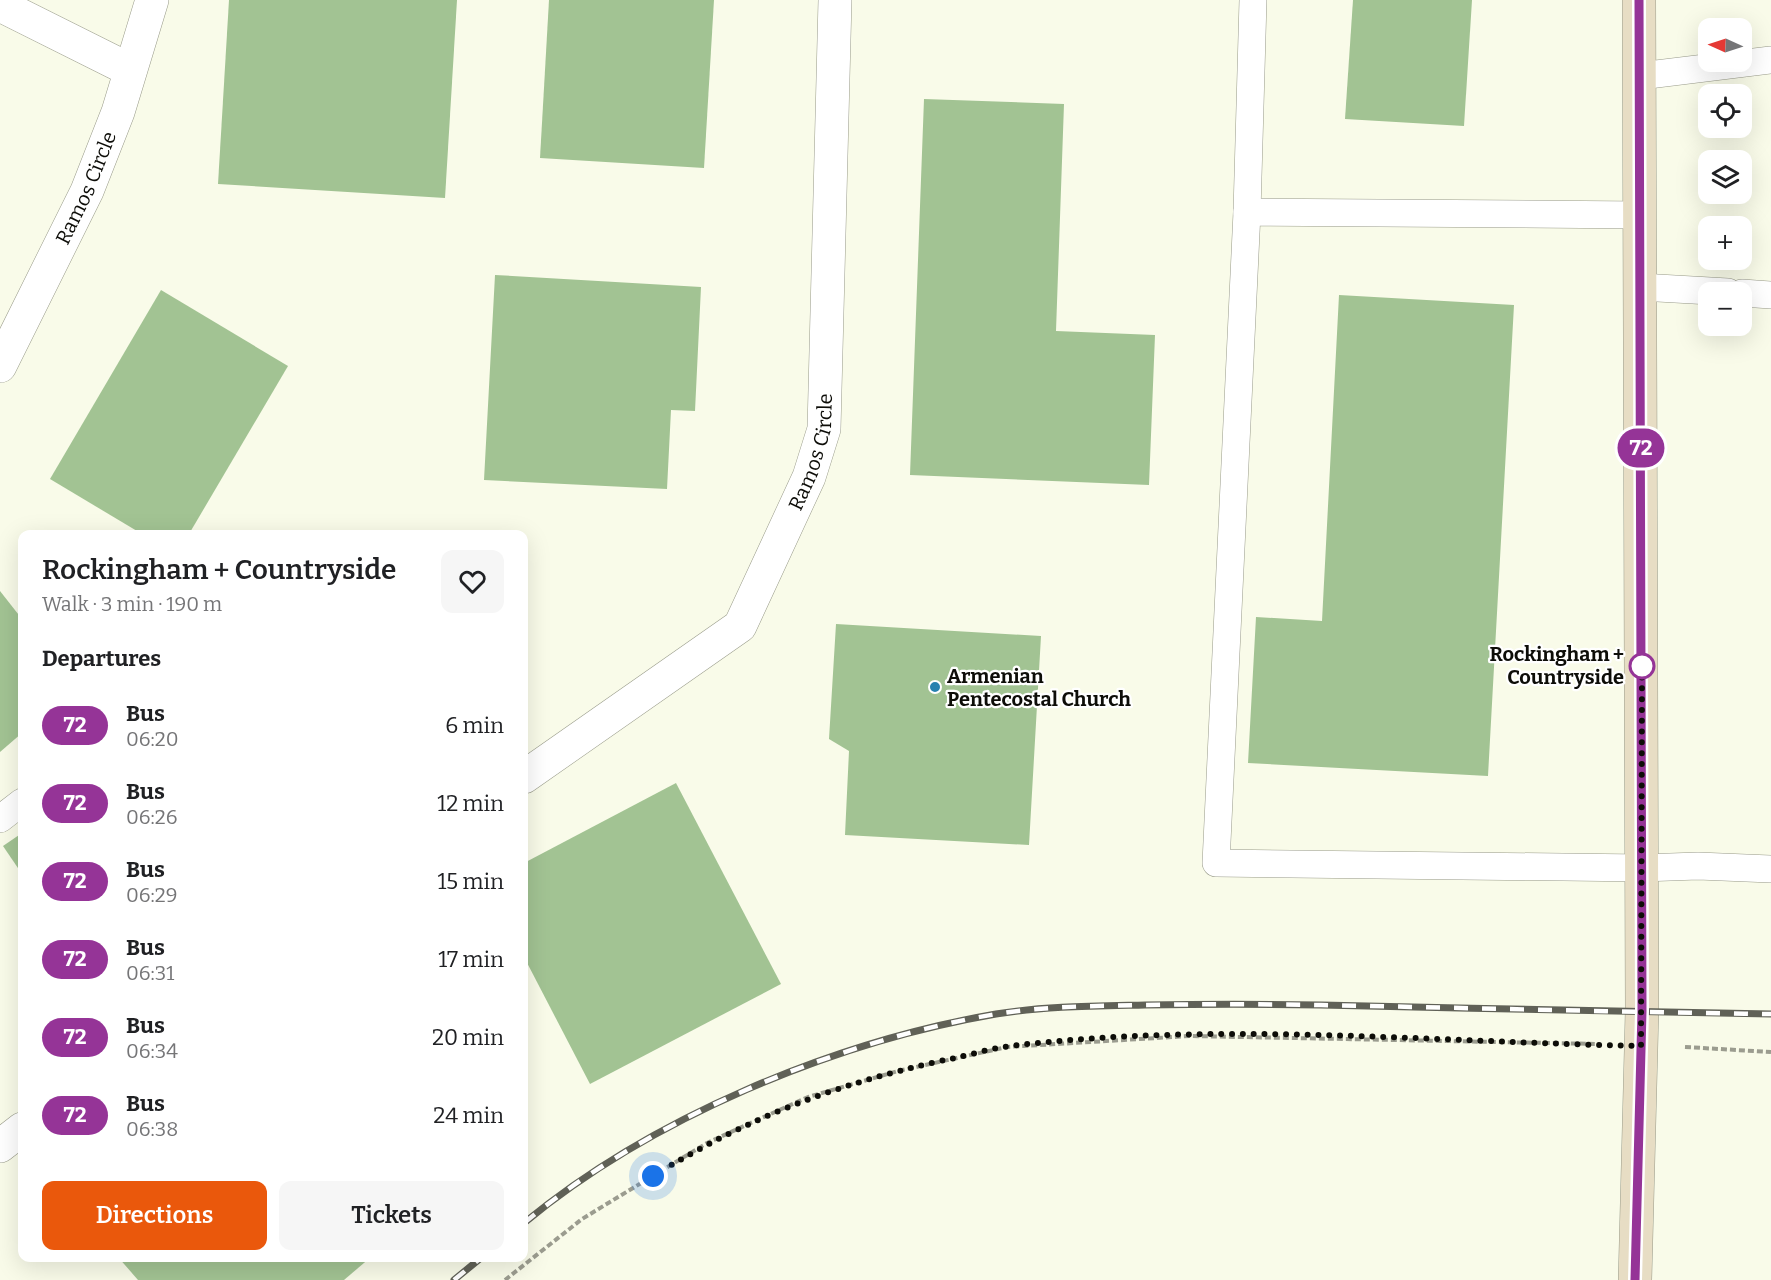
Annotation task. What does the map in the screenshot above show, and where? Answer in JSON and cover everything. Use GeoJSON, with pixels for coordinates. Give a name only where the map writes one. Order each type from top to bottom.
{"type":"FeatureCollection","features":[{"type":"Feature","properties":{"kind":"street","name":"Ramos Circle"},"geometry":{"type":"LineString","coordinates":[[0,366],[87,191],[118,112],[152,0]]}},
{"type":"Feature","properties":{"kind":"street","name":"Ramos Circle"},"geometry":{"type":"LineString","coordinates":[[528,774],[740,626],[809,477],[824,429],[836,0]]}},
{"type":"Feature","properties":{"kind":"street"},"geometry":{"type":"LineString","coordinates":[[1635,1280],[1641,1046],[1642,868],[1639,0]]}},
{"type":"Feature","properties":{"kind":"street"},"geometry":{"type":"LineString","coordinates":[[0,5],[130,70]]}},
{"type":"Feature","properties":{"kind":"street"},"geometry":{"type":"LineString","coordinates":[[0,1146],[18,1131]]}},
{"type":"Feature","properties":{"kind":"lane"},"geometry":{"type":"LineString","coordinates":[[1253,0],[1247,212],[1216,863],[1642,868],[1698,866],[1771,869]]}},
{"type":"Feature","properties":{"kind":"lane"},"geometry":{"type":"LineString","coordinates":[[1640,76],[1771,60]]}},
{"type":"Feature","properties":{"kind":"lane"},"geometry":{"type":"LineString","coordinates":[[1247,212],[1641,215]]}},
{"type":"Feature","properties":{"kind":"lane"},"geometry":{"type":"LineString","coordinates":[[1640,287],[1698,290]]}},
{"type":"Feature","properties":{"kind":"lane"},"geometry":{"type":"LineString","coordinates":[[1752,294],[1771,295]]}},
{"type":"Feature","properties":{"kind":"lane"},"geometry":{"type":"LineString","coordinates":[[0,819],[18,805]]}},
{"type":"Feature","properties":{"kind":"path"},"geometry":{"type":"LineString","coordinates":[[528,1262],[582,1219],[707,1143],[808,1097],[898,1071],[1007,1047],[1138,1037],[1261,1035],[1771,1052]]}},
{"type":"Feature","properties":{"kind":"path"},"geometry":{"type":"LineString","coordinates":[[505,1280],[528,1262]]}},
{"type":"Feature","properties":{"kind":"building"},"geometry":{"type":"Polygon","coordinates":[[[229,0],[457,0],[445,198],[218,184],[229,0]]]}},
{"type":"Feature","properties":{"kind":"building"},"geometry":{"type":"Polygon","coordinates":[[[549,0],[714,0],[704,168],[540,158],[549,0]]]}},
{"type":"Feature","properties":{"kind":"building"},"geometry":{"type":"Polygon","coordinates":[[[1353,0],[1472,0],[1464,126],[1345,119],[1353,0]]]}},
{"type":"Feature","properties":{"kind":"building"},"geometry":{"type":"Polygon","coordinates":[[[924,99],[1064,104],[1056,331],[1155,335],[1149,485],[910,475],[924,99]]]}},
{"type":"Feature","properties":{"kind":"building"},"geometry":{"type":"Polygon","coordinates":[[[495,275],[701,287],[695,411],[671,410],[667,489],[484,480],[495,275]]]}},
{"type":"Feature","properties":{"kind":"building"},"geometry":{"type":"Polygon","coordinates":[[[161,290],[288,366],[191,530],[135,530],[50,479],[161,290]]]}},
{"type":"Feature","properties":{"kind":"building"},"geometry":{"type":"Polygon","coordinates":[[[1339,295],[1514,305],[1488,776],[1248,763],[1256,617],[1322,621],[1339,295]]]}},
{"type":"Feature","properties":{"kind":"building"},"geometry":{"type":"Polygon","coordinates":[[[0,591],[18,614],[18,736],[0,752],[0,591]]]}},
{"type":"Feature","properties":{"kind":"building","name":"Armenian Pentecostal Church"},"geometry":{"type":"Polygon","coordinates":[[[836,624],[1041,636],[1029,845],[845,835],[849,751],[829,739],[836,624]]]}},
{"type":"Feature","properties":{"kind":"building"},"geometry":{"type":"Polygon","coordinates":[[[676,783],[781,984],[590,1084],[528,965],[528,861],[676,783]]]}},
{"type":"Feature","properties":{"kind":"building"},"geometry":{"type":"Polygon","coordinates":[[[18,836],[18,868],[3,846],[18,836]]]}},
{"type":"Feature","properties":{"kind":"building"},"geometry":{"type":"Polygon","coordinates":[[[122,1262],[365,1262],[344,1280],[138,1280],[122,1262]]]}},
{"type":"Feature","properties":{"kind":"railway"},"geometry":{"type":"LineString","coordinates":[[528,1220],[574,1185],[628,1150],[686,1118],[746,1090],[871,1044],[934,1027],[996,1014],[1070,1007],[1233,1004],[1771,1014]]}},
{"type":"Feature","properties":{"kind":"railway"},"geometry":{"type":"LineString","coordinates":[[454,1280],[476,1262]]}},
{"type":"Feature","properties":{"kind":"bus line","name":"72"},"geometry":{"type":"LineString","coordinates":[[1635,1280],[1642,1011],[1639,0]]}},
{"type":"Feature","properties":{"kind":"place","name":"Rockingham + Countryside"},"geometry":{"type":"Point","coordinates":[1642,666]}},
{"type":"Feature","properties":{"kind":"place","name":"Armenian Pentecostal Church"},"geometry":{"type":"Point","coordinates":[935,687]}},
{"type":"Feature","properties":{"kind":"route"},"geometry":{"type":"LineString","coordinates":[[653,1176],[707,1143],[808,1097],[898,1071],[1007,1047],[1067,1041],[1190,1035],[1272,1035],[1641,1046],[1642,659],[1642,666]]}}]}
